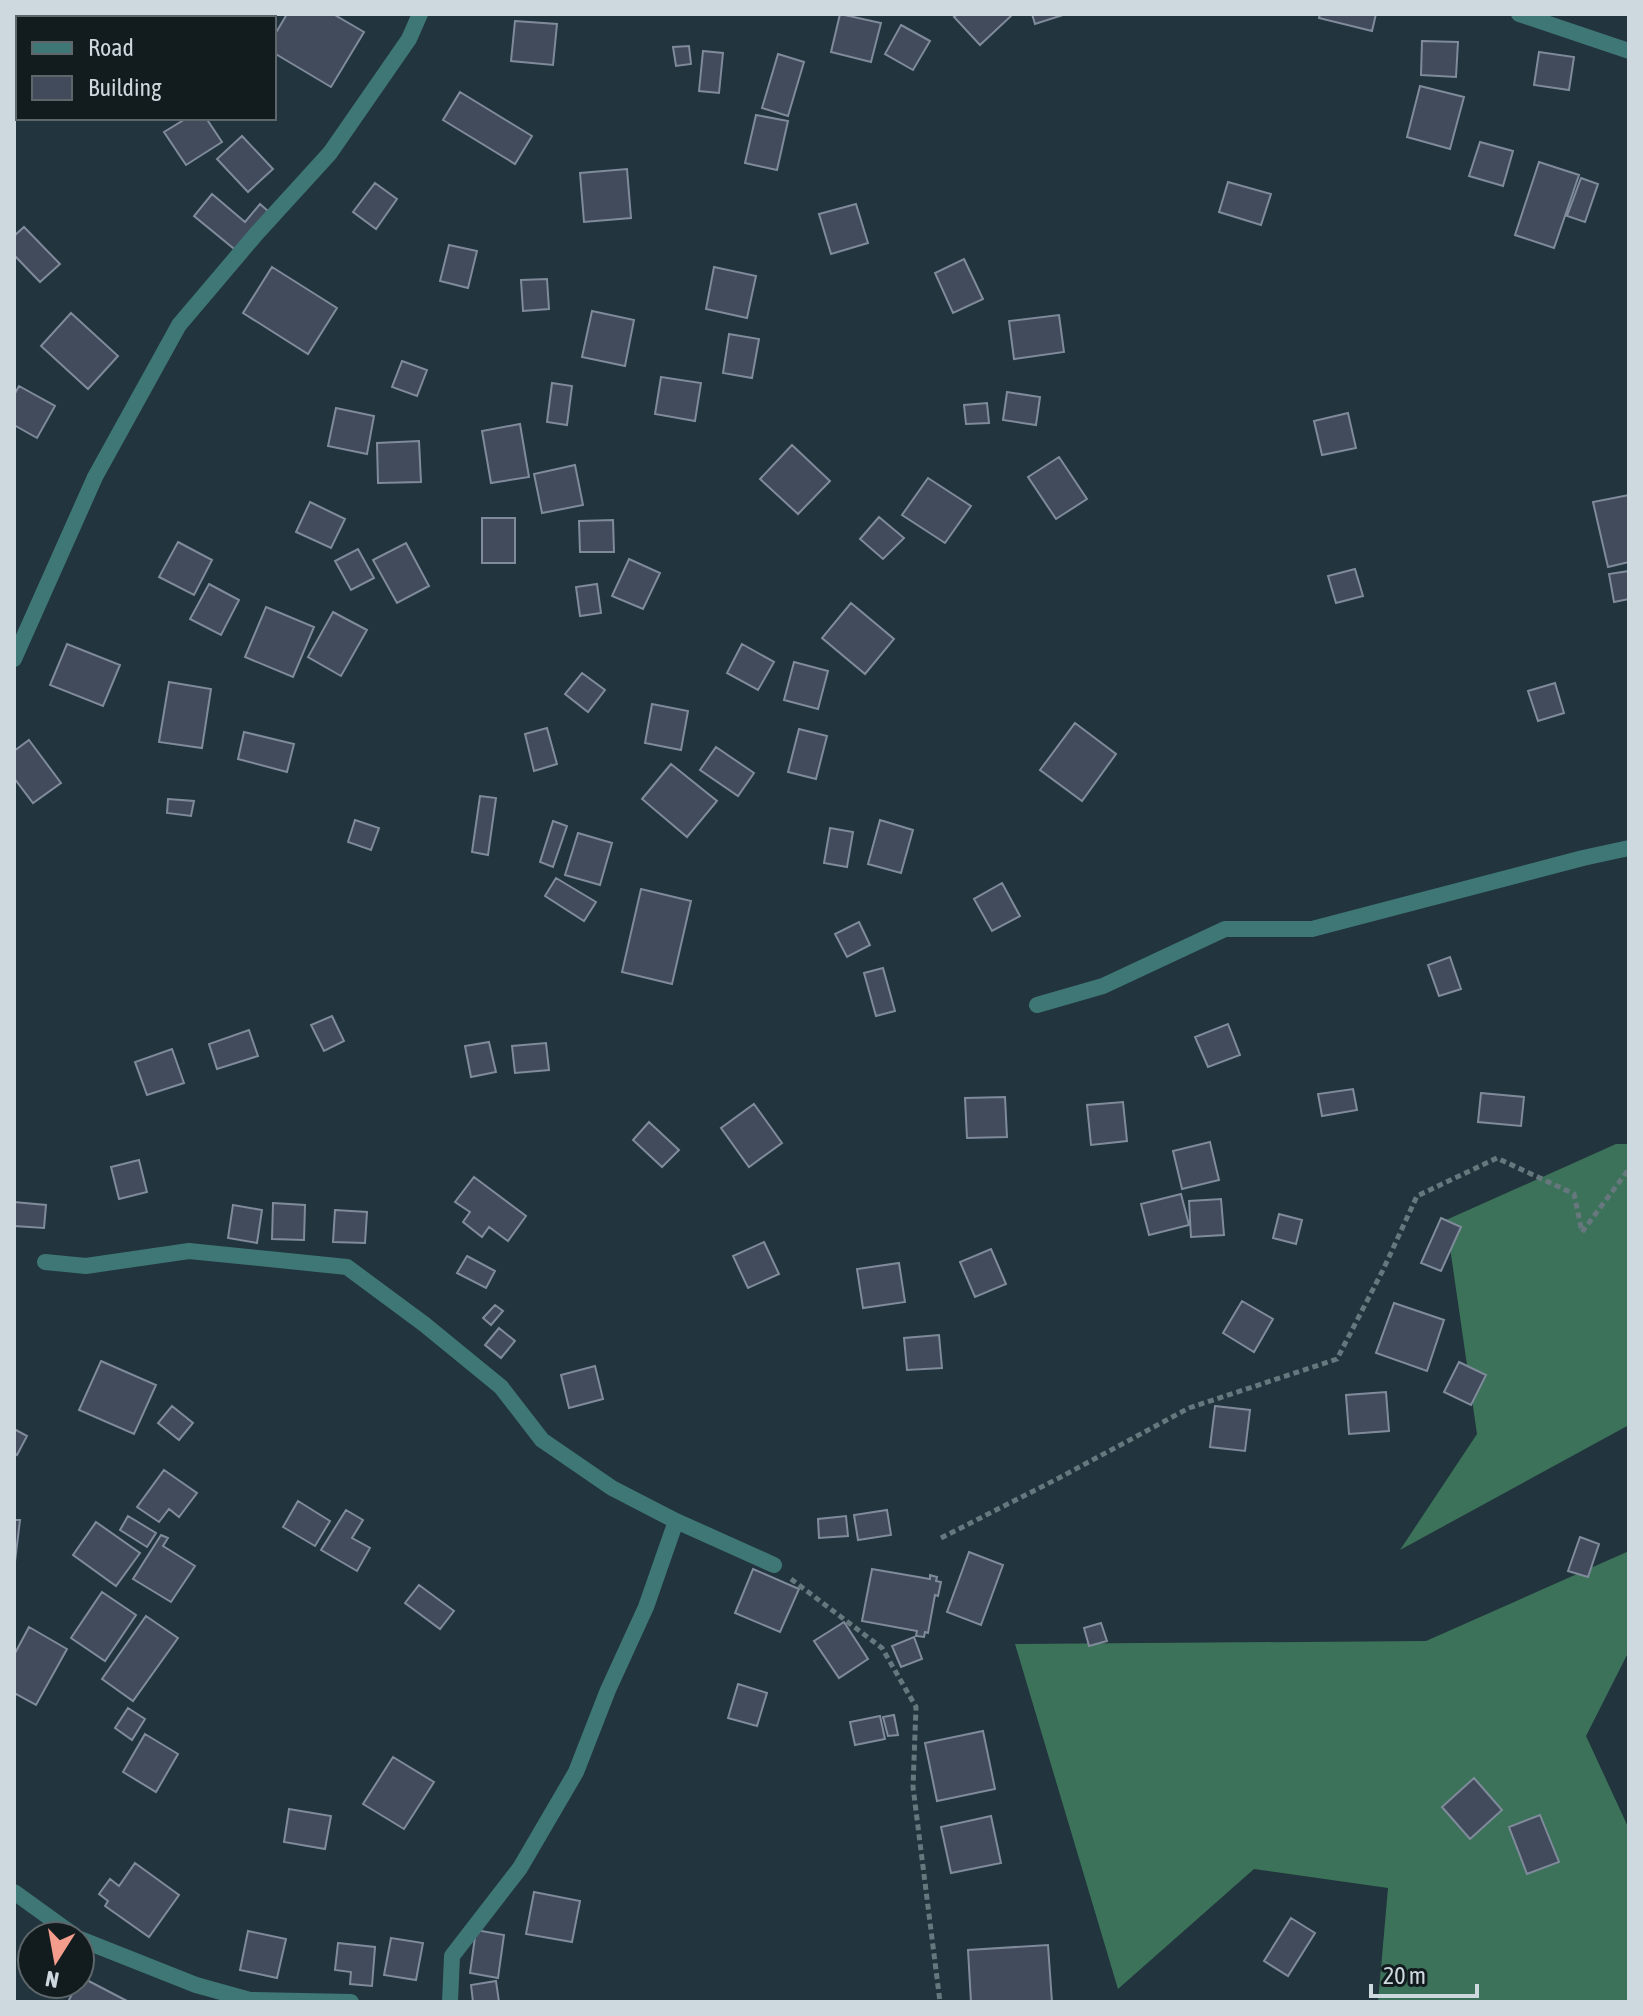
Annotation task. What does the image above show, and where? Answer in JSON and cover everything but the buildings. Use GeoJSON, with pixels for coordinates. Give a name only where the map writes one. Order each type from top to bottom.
{"type":"FeatureCollection","features":[{"type":"Feature","properties":{"kind":"street"},"geometry":{"type":"LineString","coordinates":[[14,659],[95,477],[179,325],[330,153],[409,39],[420,14]]}},
{"type":"Feature","properties":{"kind":"street"},"geometry":{"type":"LineString","coordinates":[[1519,14],[1629,51]]}},
{"type":"Feature","properties":{"kind":"street"},"geometry":{"type":"LineString","coordinates":[[1037,1005],[1103,986],[1225,929],[1312,929],[1629,848]]}},
{"type":"Feature","properties":{"kind":"street"},"geometry":{"type":"LineString","coordinates":[[45,1262],[86,1266],[189,1251],[347,1267],[501,1387],[542,1440],[612,1488],[774,1565]]}},
{"type":"Feature","properties":{"kind":"street"},"geometry":{"type":"LineString","coordinates":[[450,2002],[452,1956],[520,1868],[576,1772],[608,1690],[646,1607],[676,1521]]}},
{"type":"Feature","properties":{"kind":"street"},"geometry":{"type":"LineString","coordinates":[[14,1892],[53,1920]]}},
{"type":"Feature","properties":{"kind":"street"},"geometry":{"type":"LineString","coordinates":[[96,1946],[198,1994],[250,2000],[351,2002]]}},
{"type":"Feature","properties":{"kind":"path"},"geometry":{"type":"LineString","coordinates":[[941,1538],[1189,1408],[1337,1359],[1417,1196],[1497,1158],[1574,1194],[1582,1232],[1629,1169]]}},
{"type":"Feature","properties":{"kind":"path"},"geometry":{"type":"LineString","coordinates":[[774,1565],[882,1648],[916,1707],[913,1787],[940,2002]]}},
{"type":"Feature","properties":{"kind":"green space"},"geometry":{"type":"Polygon","coordinates":[[[1616,1144],[1629,1144],[1629,1425],[1400,1550],[1477,1434],[1446,1220],[1616,1144]]]}},
{"type":"Feature","properties":{"kind":"green space"},"geometry":{"type":"Polygon","coordinates":[[[1629,1551],[1629,1651],[1586,1736],[1629,1829],[1629,2002],[1378,2002],[1388,1888],[1254,1869],[1118,1989],[1015,1644],[1426,1641],[1629,1551]]]}}]}
